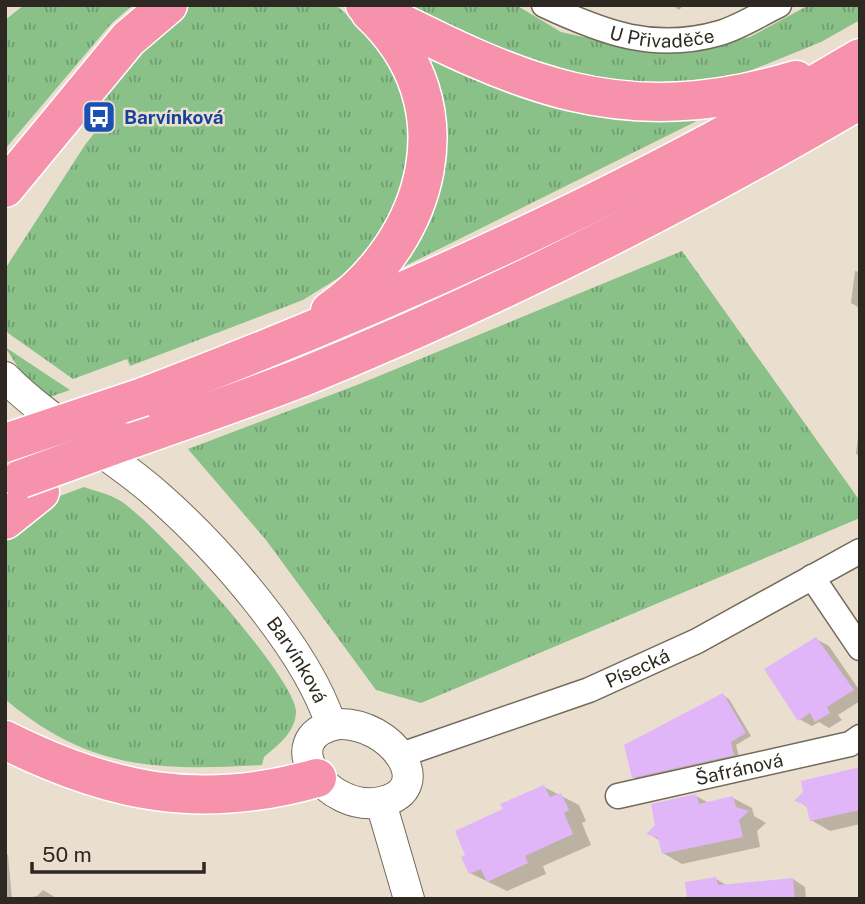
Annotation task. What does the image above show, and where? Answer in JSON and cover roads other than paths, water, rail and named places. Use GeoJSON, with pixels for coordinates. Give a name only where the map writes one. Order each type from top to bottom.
{"type":"FeatureCollection","features":[{"type":"Feature","properties":{"kind":"highway"},"geometry":{"type":"LineString","coordinates":[[5,188],[128,39],[168,5]]}},
{"type":"Feature","properties":{"kind":"highway"},"geometry":{"type":"LineString","coordinates":[[364,5],[503,72],[563,92],[597,98],[634,102],[711,98],[786,83],[859,59]]}},
{"type":"Feature","properties":{"kind":"highway"},"geometry":{"type":"LineString","coordinates":[[282,344],[346,300],[377,270],[408,224],[427,171],[425,111],[412,71],[390,34],[364,5]]}},
{"type":"Feature","properties":{"kind":"highway"},"geometry":{"type":"LineString","coordinates":[[5,443],[143,397],[282,344],[553,223],[674,161],[859,59]]}},
{"type":"Feature","properties":{"kind":"highway"},"geometry":{"type":"LineString","coordinates":[[5,520],[22,485],[123,442],[302,377],[460,309],[683,199],[860,100]]}},
{"type":"Feature","properties":{"kind":"highway"},"geometry":{"type":"LineString","coordinates":[[5,724],[40,757]]}},
{"type":"Feature","properties":{"kind":"highway"},"geometry":{"type":"LineString","coordinates":[[5,740],[99,780],[173,794],[219,796],[248,793],[317,778]]}},
{"type":"Feature","properties":{"kind":"street","name":"U Přivaděče"},"geometry":{"type":"LineString","coordinates":[[544,5],[609,33],[646,41],[683,40],[722,33],[779,5]]}},
{"type":"Feature","properties":{"kind":"street","name":"Barvínková"},"geometry":{"type":"LineString","coordinates":[[5,377],[77,437],[155,493],[196,533],[296,654],[317,688],[331,725]]}},
{"type":"Feature","properties":{"kind":"street","name":"Písecká"},"geometry":{"type":"LineString","coordinates":[[401,755],[589,690],[697,640],[860,551]]}},
{"type":"Feature","properties":{"kind":"street"},"geometry":{"type":"LineString","coordinates":[[812,577],[860,648]]}},
{"type":"Feature","properties":{"kind":"street","name":"Barvínková"},"geometry":{"type":"LineString","coordinates":[[317,778],[309,764],[309,744],[316,733],[331,725],[352,724],[373,730],[387,739],[401,755]]}},
{"type":"Feature","properties":{"kind":"street","name":"Šafránová"},"geometry":{"type":"LineString","coordinates":[[618,796],[850,744],[860,737]]}},
{"type":"Feature","properties":{"kind":"street"},"geometry":{"type":"LineString","coordinates":[[317,778],[327,788],[347,799],[381,803],[396,796],[405,785],[407,772],[401,755]]}},
{"type":"Feature","properties":{"kind":"street"},"geometry":{"type":"LineString","coordinates":[[381,803],[409,899]]}},
{"type":"Feature","properties":{"kind":"place","name":"Barvínková"},"geometry":{"type":"Point","coordinates":[99,117]}}]}
